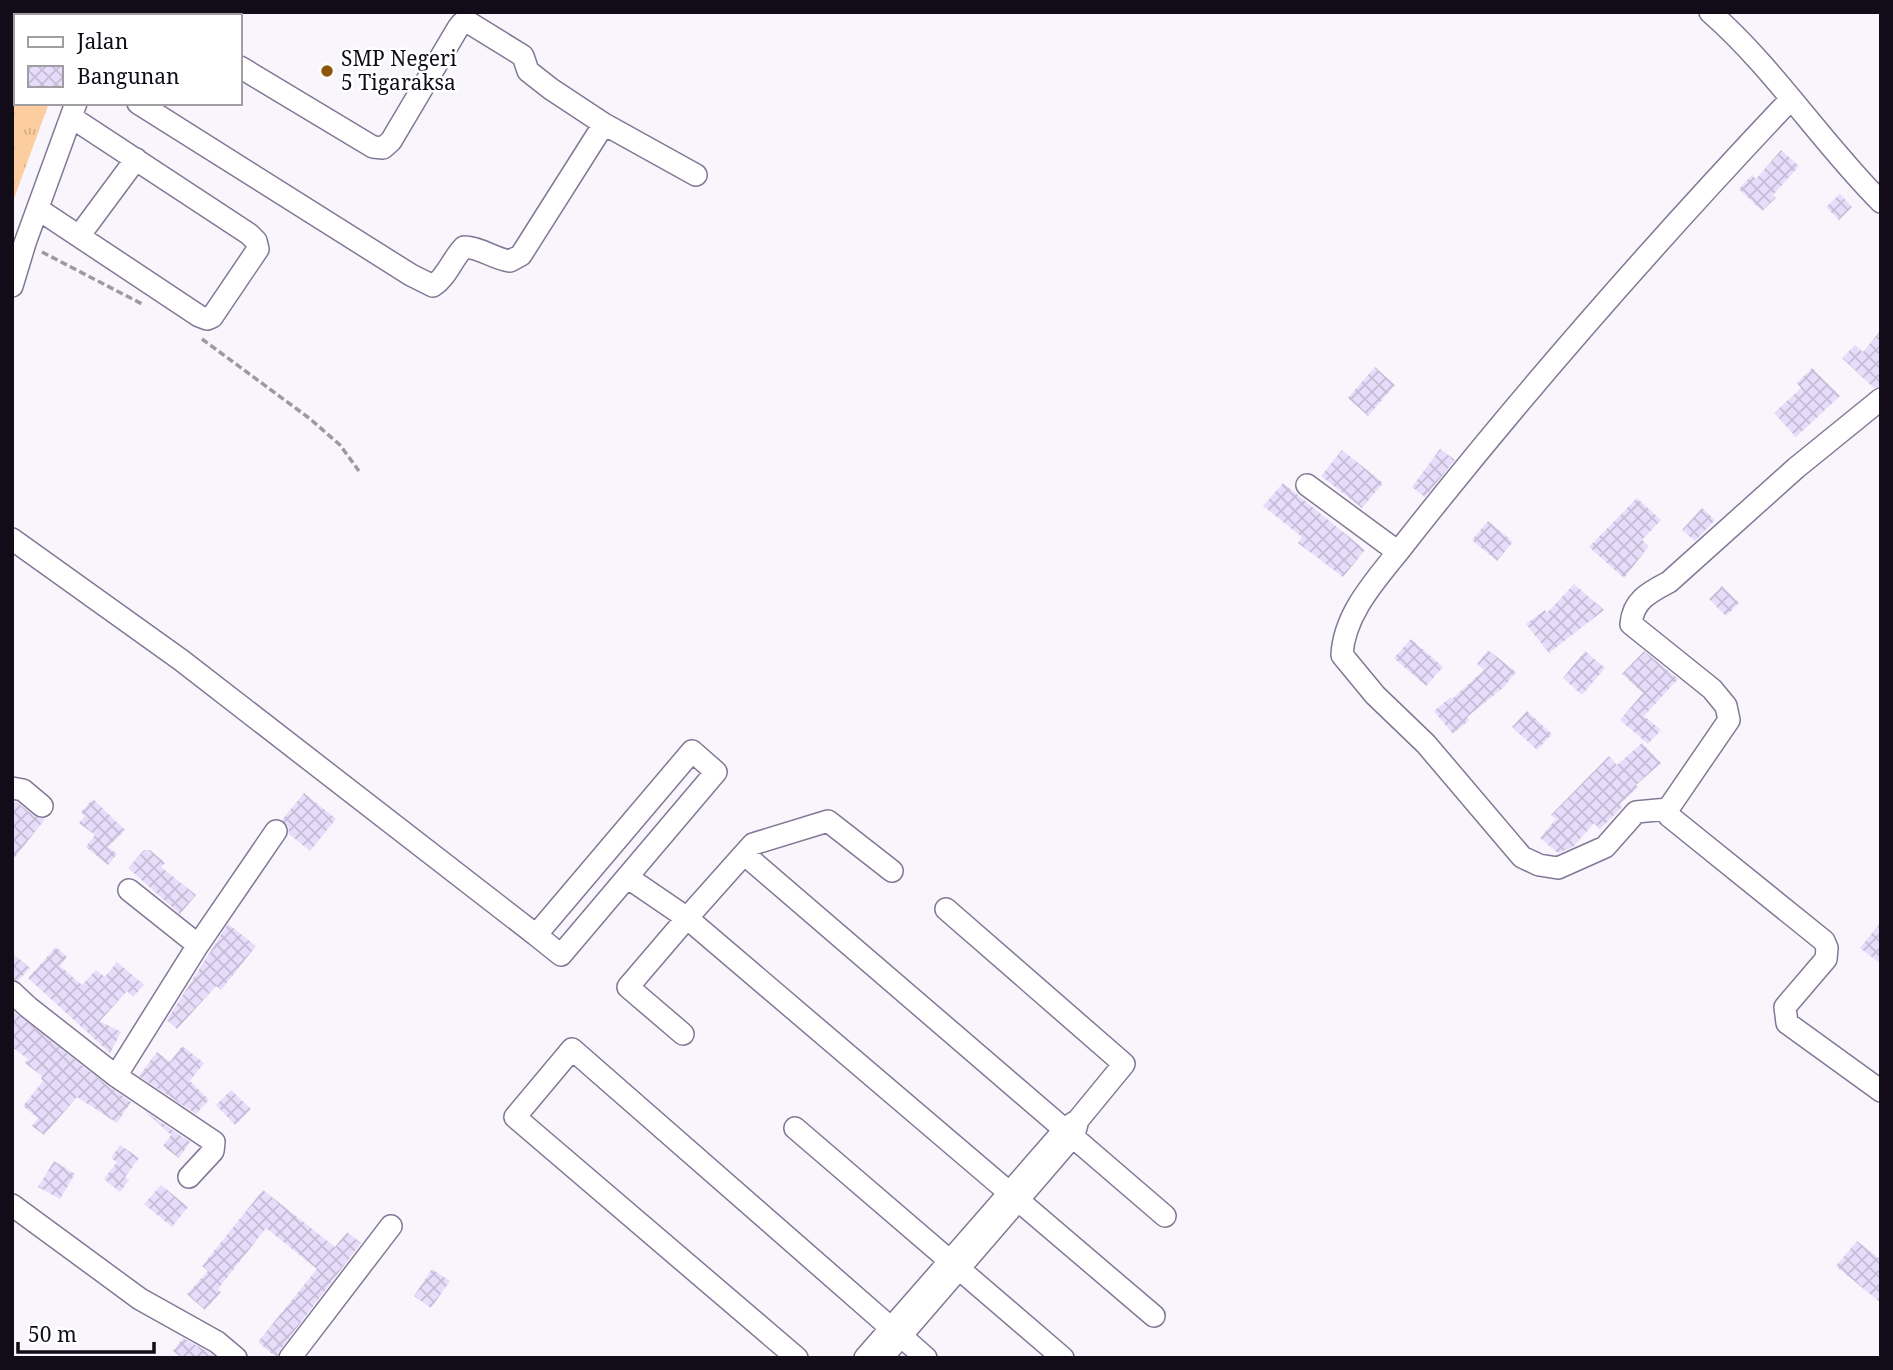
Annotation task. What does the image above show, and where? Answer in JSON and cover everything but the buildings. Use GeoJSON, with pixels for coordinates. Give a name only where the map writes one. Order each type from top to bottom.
{"type":"FeatureCollection","features":[{"type":"Feature","properties":{"kind":"street"},"geometry":{"type":"LineString","coordinates":[[1710,12],[1745,46],[1849,170],[1881,202]]}},
{"type":"Feature","properties":{"kind":"street"},"geometry":{"type":"LineString","coordinates":[[242,68],[373,147],[383,148],[391,141],[458,28],[462,23],[468,22],[519,54],[526,60],[528,71],[534,76],[604,124],[696,175]]}},
{"type":"Feature","properties":{"kind":"street"},"geometry":{"type":"LineString","coordinates":[[1668,809],[1636,812],[1605,847],[1558,868],[1539,865],[1522,857],[1426,744],[1375,695],[1342,655],[1343,642],[1368,591],[1466,465],[1672,225],[1790,100]]}},
{"type":"Feature","properties":{"kind":"street"},"geometry":{"type":"LineString","coordinates":[[141,105],[411,275],[433,286],[440,281],[464,247],[473,247],[492,257],[510,261],[521,255],[604,124]]}},
{"type":"Feature","properties":{"kind":"street"},"geometry":{"type":"LineString","coordinates":[[12,286],[25,243],[74,110],[136,159],[249,234],[256,241],[258,249],[212,317],[206,318],[199,316],[38,209]]}},
{"type":"Feature","properties":{"kind":"street"},"geometry":{"type":"LineString","coordinates":[[79,236],[136,159]]}},
{"type":"Feature","properties":{"kind":"street"},"geometry":{"type":"LineString","coordinates":[[1881,399],[1796,468],[1669,582],[1646,594],[1634,607],[1631,624],[1712,689],[1726,706],[1729,720],[1668,809],[1669,816],[1824,942],[1827,948],[1826,959],[1785,1007],[1787,1023],[1881,1091]]}},
{"type":"Feature","properties":{"kind":"street"},"geometry":{"type":"LineString","coordinates":[[1307,485],[1398,552]]}},
{"type":"Feature","properties":{"kind":"street"},"geometry":{"type":"LineString","coordinates":[[12,539],[180,660],[561,955],[716,772],[692,751],[536,935]]}},
{"type":"Feature","properties":{"kind":"street"},"geometry":{"type":"LineString","coordinates":[[12,788],[23,790],[42,806]]}},
{"type":"Feature","properties":{"kind":"street"},"geometry":{"type":"LineString","coordinates":[[683,1034],[628,987],[753,844],[828,821],[892,871]]}},
{"type":"Feature","properties":{"kind":"street"},"geometry":{"type":"LineString","coordinates":[[116,1076],[198,945],[276,831]]}},
{"type":"Feature","properties":{"kind":"street"},"geometry":{"type":"LineString","coordinates":[[744,854],[1073,1128],[1165,1216]]}},
{"type":"Feature","properties":{"kind":"street"},"geometry":{"type":"LineString","coordinates":[[626,877],[687,918],[1154,1316]]}},
{"type":"Feature","properties":{"kind":"street"},"geometry":{"type":"LineString","coordinates":[[129,890],[198,945]]}},
{"type":"Feature","properties":{"kind":"street"},"geometry":{"type":"LineString","coordinates":[[865,1358],[896,1332],[1073,1128],[1124,1064],[946,909]]}},
{"type":"Feature","properties":{"kind":"street"},"geometry":{"type":"LineString","coordinates":[[12,992],[116,1076],[214,1142],[213,1151],[189,1177]]}},
{"type":"Feature","properties":{"kind":"street"},"geometry":{"type":"LineString","coordinates":[[797,1358],[515,1117],[572,1049],[926,1358]]}},
{"type":"Feature","properties":{"kind":"street"},"geometry":{"type":"LineString","coordinates":[[795,1128],[1063,1358]]}},
{"type":"Feature","properties":{"kind":"street"},"geometry":{"type":"LineString","coordinates":[[12,1205],[140,1299],[217,1342],[236,1358]]}},
{"type":"Feature","properties":{"kind":"street"},"geometry":{"type":"LineString","coordinates":[[290,1358],[391,1226]]}},
{"type":"Feature","properties":{"kind":"street"},"geometry":{"type":"LineString","coordinates":[[882,1358],[896,1332]]}},
{"type":"Feature","properties":{"kind":"path"},"geometry":{"type":"LineString","coordinates":[[25,243],[146,306]]}},
{"type":"Feature","properties":{"kind":"path"},"geometry":{"type":"LineString","coordinates":[[201,338],[309,418],[340,445],[359,471]]}},
{"type":"Feature","properties":{"kind":"green space"},"geometry":{"type":"Polygon","coordinates":[[[12,12],[92,12],[14,14],[14,105],[48,105],[12,204],[12,12]]]}},
{"type":"Feature","properties":{"kind":"place","name":"SMP Negeri 5 Tigaraksa"},"geometry":{"type":"Point","coordinates":[327,71]}}]}
